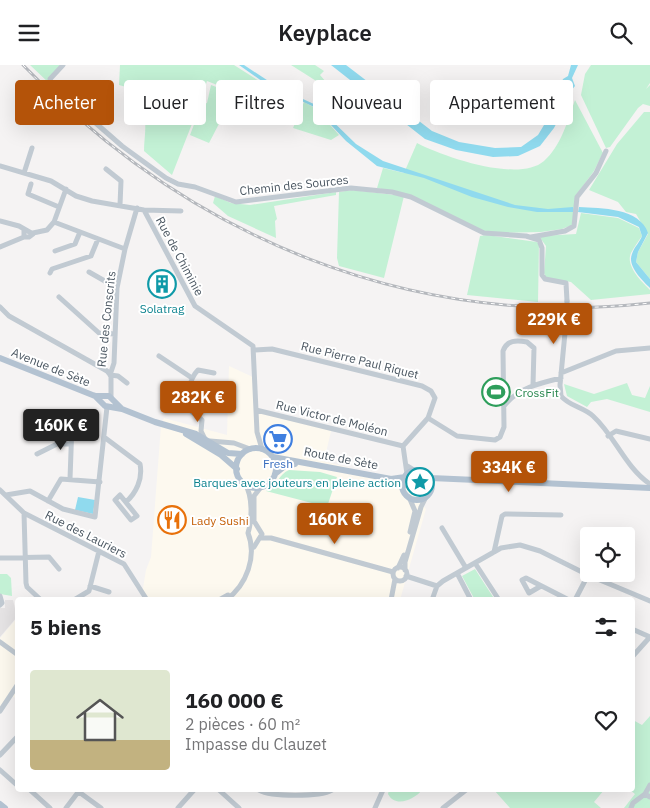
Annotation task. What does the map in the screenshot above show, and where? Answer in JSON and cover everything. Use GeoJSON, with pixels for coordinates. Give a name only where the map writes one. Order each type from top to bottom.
{"type":"FeatureCollection","features":[{"type":"Feature","properties":{"kind":"main road","name":"Avenue de Sète"},"geometry":{"type":"LineString","coordinates":[[0,358],[108,401]]}},
{"type":"Feature","properties":{"kind":"main road"},"geometry":{"type":"LineString","coordinates":[[108,401],[122,409],[176,429],[221,455],[237,469],[245,484],[261,487],[270,482],[275,474],[276,468],[273,457],[262,449],[252,449],[242,454],[228,453],[198,432],[176,429]]}},
{"type":"Feature","properties":{"kind":"main road"},"geometry":{"type":"LineString","coordinates":[[237,469],[242,454]]}},
{"type":"Feature","properties":{"kind":"main road","name":"Route de Sète"},"geometry":{"type":"LineString","coordinates":[[273,457],[391,479],[406,476]]}},
{"type":"Feature","properties":{"kind":"main road","name":"Route de Sète"},"geometry":{"type":"LineString","coordinates":[[275,474],[289,465],[304,465],[391,482],[403,487]]}},
{"type":"Feature","properties":{"kind":"main road"},"geometry":{"type":"LineString","coordinates":[[450,481],[439,483],[426,497],[418,500],[409,497],[403,487],[406,476],[414,471],[424,472],[431,478],[450,481],[650,486]]}},
{"type":"Feature","properties":{"kind":"main road"},"geometry":{"type":"LineString","coordinates":[[431,478],[432,489]]}},
{"type":"Feature","properties":{"kind":"main road"},"geometry":{"type":"LineString","coordinates":[[567,485],[650,486]]}},
{"type":"Feature","properties":{"kind":"main road"},"geometry":{"type":"LineString","coordinates":[[0,804],[5,808]]}},
{"type":"Feature","properties":{"kind":"street","name":"Chemin des Sources"},"geometry":{"type":"LineString","coordinates":[[63,65],[50,79],[52,85],[122,146],[166,178],[178,184],[194,187],[236,202],[351,188],[392,192],[418,200],[484,233],[530,237]]}},
{"type":"Feature","properties":{"kind":"street"},"geometry":{"type":"LineString","coordinates":[[24,173],[32,148]]}},
{"type":"Feature","properties":{"kind":"street"},"geometry":{"type":"LineString","coordinates":[[530,237],[565,231],[574,226],[577,197],[596,173],[606,151]]}},
{"type":"Feature","properties":{"kind":"street"},"geometry":{"type":"LineString","coordinates":[[0,166],[51,181],[84,199],[144,209],[181,211]]}},
{"type":"Feature","properties":{"kind":"street"},"geometry":{"type":"LineString","coordinates":[[106,169],[121,181],[120,205]]}},
{"type":"Feature","properties":{"kind":"street"},"geometry":{"type":"LineString","coordinates":[[31,184],[28,194],[60,207]]}},
{"type":"Feature","properties":{"kind":"street"},"geometry":{"type":"LineString","coordinates":[[0,247],[24,237],[29,237],[33,233],[47,230],[54,222],[66,189]]}},
{"type":"Feature","properties":{"kind":"street","name":"Rue des Conscrits"},"geometry":{"type":"LineString","coordinates":[[48,501],[63,509],[95,517],[110,375],[114,363],[117,288],[125,249],[137,208]]}},
{"type":"Feature","properties":{"kind":"street","name":"Rue de Chiminie"},"geometry":{"type":"LineString","coordinates":[[144,209],[195,306],[244,338],[254,350]]}},
{"type":"Feature","properties":{"kind":"street"},"geometry":{"type":"LineString","coordinates":[[0,221],[14,224],[33,233]]}},
{"type":"Feature","properties":{"kind":"street"},"geometry":{"type":"LineString","coordinates":[[54,222],[125,249]]}},
{"type":"Feature","properties":{"kind":"street"},"geometry":{"type":"LineString","coordinates":[[24,229],[24,237]]}},
{"type":"Feature","properties":{"kind":"street"},"geometry":{"type":"LineString","coordinates":[[55,251],[75,244],[80,232]]}},
{"type":"Feature","properties":{"kind":"street"},"geometry":{"type":"LineString","coordinates":[[530,237],[541,244],[542,275],[545,279],[566,283],[567,312],[560,396],[568,403],[590,413],[636,472],[650,486]]}},
{"type":"Feature","properties":{"kind":"street"},"geometry":{"type":"LineString","coordinates":[[50,273],[52,269],[91,256],[98,239]]}},
{"type":"Feature","properties":{"kind":"street"},"geometry":{"type":"LineString","coordinates":[[89,272],[117,288]]}},
{"type":"Feature","properties":{"kind":"street"},"geometry":{"type":"LineString","coordinates":[[59,297],[100,333],[115,334]]}},
{"type":"Feature","properties":{"kind":"street"},"geometry":{"type":"LineString","coordinates":[[0,307],[6,314],[110,375],[118,375],[127,383]]}},
{"type":"Feature","properties":{"kind":"street"},"geometry":{"type":"LineString","coordinates":[[0,319],[6,314]]}},
{"type":"Feature","properties":{"kind":"street"},"geometry":{"type":"LineString","coordinates":[[428,418],[457,436],[495,440],[500,437],[504,432],[503,351],[506,344],[512,341],[527,342],[534,348],[533,385]]}},
{"type":"Feature","properties":{"kind":"street"},"geometry":{"type":"LineString","coordinates":[[504,406],[515,394],[533,385],[616,351],[650,348]]}},
{"type":"Feature","properties":{"kind":"street","name":"Rue Pierre Paul Riquet"},"geometry":{"type":"LineString","coordinates":[[254,350],[272,349],[428,388],[435,398],[428,418]]}},
{"type":"Feature","properties":{"kind":"street"},"geometry":{"type":"LineString","coordinates":[[254,350],[257,433],[262,449]]}},
{"type":"Feature","properties":{"kind":"street"},"geometry":{"type":"LineString","coordinates":[[159,356],[192,378]]}},
{"type":"Feature","properties":{"kind":"street"},"geometry":{"type":"LineString","coordinates":[[198,432],[202,420],[192,413],[189,407],[192,378],[198,370],[214,373]]}},
{"type":"Feature","properties":{"kind":"street"},"geometry":{"type":"LineString","coordinates":[[504,394],[515,394]]}},
{"type":"Feature","properties":{"kind":"street","name":"Rue Victor de Moléon"},"geometry":{"type":"LineString","coordinates":[[256,410],[403,446]]}},
{"type":"Feature","properties":{"kind":"street","name":"Rue Victor de Moléon"},"geometry":{"type":"LineString","coordinates":[[403,446],[428,418]]}},
{"type":"Feature","properties":{"kind":"street"},"geometry":{"type":"LineString","coordinates":[[70,479],[72,424]]}},
{"type":"Feature","properties":{"kind":"street"},"geometry":{"type":"LineString","coordinates":[[608,435],[616,431],[650,439]]}},
{"type":"Feature","properties":{"kind":"street"},"geometry":{"type":"LineString","coordinates":[[207,440],[234,443],[252,449],[257,433]]}},
{"type":"Feature","properties":{"kind":"street"},"geometry":{"type":"LineString","coordinates":[[104,437],[140,464],[141,471],[136,490],[126,502]]}},
{"type":"Feature","properties":{"kind":"street"},"geometry":{"type":"LineString","coordinates":[[37,454],[57,444],[71,444]]}},
{"type":"Feature","properties":{"kind":"street","name":"Rue Victor de Moléon"},"geometry":{"type":"LineString","coordinates":[[403,446],[406,476]]}},
{"type":"Feature","properties":{"kind":"street"},"geometry":{"type":"LineString","coordinates":[[406,465],[414,471]]}},
{"type":"Feature","properties":{"kind":"street"},"geometry":{"type":"LineString","coordinates":[[634,485],[639,479],[636,472]]}},
{"type":"Feature","properties":{"kind":"street"},"geometry":{"type":"LineString","coordinates":[[6,495],[30,491],[48,501],[59,481],[70,479],[100,482]]}},
{"type":"Feature","properties":{"kind":"street"},"geometry":{"type":"LineString","coordinates":[[245,484],[250,495],[250,529],[248,533],[253,550]]}},
{"type":"Feature","properties":{"kind":"street"},"geometry":{"type":"LineString","coordinates":[[261,487],[254,496],[254,521],[271,538]]}},
{"type":"Feature","properties":{"kind":"street","name":"Rue des Lauriers"},"geometry":{"type":"LineString","coordinates":[[0,490],[24,513],[127,567],[144,597]]}},
{"type":"Feature","properties":{"kind":"street"},"geometry":{"type":"LineString","coordinates":[[120,495],[126,502],[136,515],[131,520],[115,500],[120,495]]}},
{"type":"Feature","properties":{"kind":"street"},"geometry":{"type":"LineString","coordinates":[[393,572],[398,567],[414,517],[415,507],[409,497]]}},
{"type":"Feature","properties":{"kind":"street"},"geometry":{"type":"LineString","coordinates":[[394,597],[406,573],[405,561],[419,512],[426,497]]}},
{"type":"Feature","properties":{"kind":"street"},"geometry":{"type":"LineString","coordinates":[[24,513],[27,587],[38,597]]}},
{"type":"Feature","properties":{"kind":"street"},"geometry":{"type":"LineString","coordinates":[[494,552],[502,516],[505,514],[561,515]]}},
{"type":"Feature","properties":{"kind":"street"},"geometry":{"type":"LineString","coordinates":[[442,528],[466,568]]}},
{"type":"Feature","properties":{"kind":"street"},"geometry":{"type":"LineString","coordinates":[[250,529],[260,529]]}},
{"type":"Feature","properties":{"kind":"street"},"geometry":{"type":"LineString","coordinates":[[229,597],[247,572],[253,550],[259,539],[260,529]]}},
{"type":"Feature","properties":{"kind":"street"},"geometry":{"type":"LineString","coordinates":[[251,539],[271,538],[393,572]]}},
{"type":"Feature","properties":{"kind":"street"},"geometry":{"type":"LineString","coordinates":[[433,597],[437,586],[474,563],[508,546],[528,547],[580,571]]}},
{"type":"Feature","properties":{"kind":"street"},"geometry":{"type":"LineString","coordinates":[[80,597],[87,593],[90,586],[99,551]]}},
{"type":"Feature","properties":{"kind":"street"},"geometry":{"type":"LineString","coordinates":[[0,558],[49,557],[59,569]]}},
{"type":"Feature","properties":{"kind":"street"},"geometry":{"type":"LineString","coordinates":[[474,563],[497,597]]}},
{"type":"Feature","properties":{"kind":"street"},"geometry":{"type":"LineString","coordinates":[[398,567],[406,573],[437,586]]}},
{"type":"Feature","properties":{"kind":"street"},"geometry":{"type":"LineString","coordinates":[[392,597],[395,579],[393,572]]}},
{"type":"Feature","properties":{"kind":"street"},"geometry":{"type":"LineString","coordinates":[[457,573],[469,597]]}},
{"type":"Feature","properties":{"kind":"street"},"geometry":{"type":"LineString","coordinates":[[395,579],[402,581]]}},
{"type":"Feature","properties":{"kind":"street"},"geometry":{"type":"LineString","coordinates":[[576,597],[584,582]]}},
{"type":"Feature","properties":{"kind":"street"},"geometry":{"type":"LineString","coordinates":[[605,582],[650,601]]}},
{"type":"Feature","properties":{"kind":"street"},"geometry":{"type":"LineString","coordinates":[[90,586],[109,592]]}},
{"type":"Feature","properties":{"kind":"street"},"geometry":{"type":"LineString","coordinates":[[541,586],[564,597]]}},
{"type":"Feature","properties":{"kind":"street"},"geometry":{"type":"LineString","coordinates":[[225,597],[233,593]]}},
{"type":"Feature","properties":{"kind":"street"},"geometry":{"type":"LineString","coordinates":[[0,596],[2,603],[0,605]]}},
{"type":"Feature","properties":{"kind":"street"},"geometry":{"type":"LineString","coordinates":[[635,630],[650,637],[635,654]]}},
{"type":"Feature","properties":{"kind":"street"},"geometry":{"type":"LineString","coordinates":[[0,642],[15,653]]}},
{"type":"Feature","properties":{"kind":"street"},"geometry":{"type":"LineString","coordinates":[[0,705],[15,684]]}},
{"type":"Feature","properties":{"kind":"street"},"geometry":{"type":"LineString","coordinates":[[0,711],[15,688]]}},
{"type":"Feature","properties":{"kind":"street"},"geometry":{"type":"LineString","coordinates":[[0,755],[15,739]]}},
{"type":"Feature","properties":{"kind":"street"},"geometry":{"type":"LineString","coordinates":[[0,769],[15,783]]}},
{"type":"Feature","properties":{"kind":"street"},"geometry":{"type":"LineString","coordinates":[[631,808],[633,803],[648,796],[650,785]]}},
{"type":"Feature","properties":{"kind":"street"},"geometry":{"type":"LineString","coordinates":[[32,792],[50,808]]}},
{"type":"Feature","properties":{"kind":"street"},"geometry":{"type":"LineString","coordinates":[[66,808],[78,792]]}},
{"type":"Feature","properties":{"kind":"street"},"geometry":{"type":"LineString","coordinates":[[80,792],[101,808]]}},
{"type":"Feature","properties":{"kind":"street"},"geometry":{"type":"LineString","coordinates":[[178,808],[192,792]]}},
{"type":"Feature","properties":{"kind":"street"},"geometry":{"type":"LineString","coordinates":[[221,792],[240,808]]}},
{"type":"Feature","properties":{"kind":"street"},"geometry":{"type":"LineString","coordinates":[[265,792],[316,795],[326,792]]}},
{"type":"Feature","properties":{"kind":"street"},"geometry":{"type":"LineString","coordinates":[[375,808],[382,792]]}},
{"type":"Feature","properties":{"kind":"street"},"geometry":{"type":"LineString","coordinates":[[443,808],[463,792]]}},
{"type":"Feature","properties":{"kind":"shaded area"},"geometry":{"type":"Polygon","coordinates":[[[229,366],[253,377],[254,408],[332,427],[324,461],[399,482],[413,493],[426,509],[401,597],[142,597],[146,570],[151,557],[161,426],[164,418],[227,435],[229,366]]]}},
{"type":"Feature","properties":{"kind":"shaded area"},"geometry":{"type":"Polygon","coordinates":[[[5,600],[13,600],[15,619],[0,637],[0,608],[5,608],[5,600]]]}},
{"type":"Feature","properties":{"kind":"shaded area"},"geometry":{"type":"Polygon","coordinates":[[[15,620],[15,698],[11,694],[0,707],[0,638],[15,620]]]}},
{"type":"Feature","properties":{"kind":"green space"},"geometry":{"type":"Polygon","coordinates":[[[30,65],[60,65],[51,80],[46,80],[30,65]]]}},
{"type":"Feature","properties":{"kind":"green space"},"geometry":{"type":"Polygon","coordinates":[[[120,65],[234,65],[257,80],[216,80],[216,85],[207,81],[206,84],[206,80],[124,80],[124,86],[119,85],[120,65]]]}},
{"type":"Feature","properties":{"kind":"green space"},"geometry":{"type":"Polygon","coordinates":[[[291,65],[315,65],[324,71],[320,75],[324,80],[315,80],[291,65]]]}},
{"type":"Feature","properties":{"kind":"green space"},"geometry":{"type":"Polygon","coordinates":[[[591,65],[650,65],[650,83],[646,89],[650,85],[650,106],[643,104],[638,108],[610,147],[606,148],[581,95],[585,74],[591,65]]]}},
{"type":"Feature","properties":{"kind":"green space"},"geometry":{"type":"Polygon","coordinates":[[[211,85],[216,87],[216,125],[218,125],[209,143],[190,135],[194,125],[206,125],[206,103],[211,85]]]}},
{"type":"Feature","properties":{"kind":"green space"},"geometry":{"type":"Polygon","coordinates":[[[575,100],[603,153],[594,171],[577,194],[572,225],[562,229],[541,232],[497,233],[483,231],[413,196],[377,188],[383,168],[404,173],[417,143],[462,161],[500,169],[532,167],[544,161],[550,155],[566,125],[573,125],[573,105],[575,100]]]}},
{"type":"Feature","properties":{"kind":"green space"},"geometry":{"type":"Polygon","coordinates":[[[304,102],[313,107],[313,125],[330,125],[339,135],[331,140],[293,128],[294,125],[303,125],[304,102]]]}},
{"type":"Feature","properties":{"kind":"green space"},"geometry":{"type":"Polygon","coordinates":[[[644,112],[650,112],[650,279],[636,262],[638,252],[648,234],[636,214],[626,212],[618,202],[589,190],[617,144],[644,112]]]}},
{"type":"Feature","properties":{"kind":"green space"},"geometry":{"type":"Polygon","coordinates":[[[145,125],[192,125],[172,175],[144,151],[145,125]]]}},
{"type":"Feature","properties":{"kind":"green space"},"geometry":{"type":"Polygon","coordinates":[[[352,190],[404,196],[384,278],[339,266],[337,258],[339,192],[352,190]]]}},
{"type":"Feature","properties":{"kind":"green space"},"geometry":{"type":"Polygon","coordinates":[[[336,192],[336,195],[274,206],[277,219],[275,221],[276,238],[228,216],[213,203],[215,196],[231,203],[250,205],[336,192]]]}},
{"type":"Feature","properties":{"kind":"green space"},"geometry":{"type":"Polygon","coordinates":[[[581,213],[618,218],[639,228],[642,236],[631,253],[630,263],[635,273],[650,290],[650,294],[591,300],[571,282],[546,278],[544,273],[546,246],[541,236],[576,234],[581,213]]]}},
{"type":"Feature","properties":{"kind":"green space"},"geometry":{"type":"Polygon","coordinates":[[[487,235],[537,242],[539,244],[538,302],[467,295],[480,236],[487,235]]]}},
{"type":"Feature","properties":{"kind":"green space"},"geometry":{"type":"Polygon","coordinates":[[[627,383],[632,395],[645,398],[650,386],[650,412],[607,399],[591,402],[587,407],[567,396],[564,384],[594,394],[627,383]]]}},
{"type":"Feature","properties":{"kind":"green space"},"geometry":{"type":"Polygon","coordinates":[[[289,470],[320,472],[337,477],[327,507],[266,491],[289,470]]]}},
{"type":"Feature","properties":{"kind":"green space"},"geometry":{"type":"Polygon","coordinates":[[[475,569],[493,597],[473,597],[462,576],[475,569]]]}},
{"type":"Feature","properties":{"kind":"green space"},"geometry":{"type":"Polygon","coordinates":[[[0,574],[7,574],[11,578],[12,596],[0,594],[0,574]]]}},
{"type":"Feature","properties":{"kind":"green space"},"geometry":{"type":"Polygon","coordinates":[[[650,716],[650,808],[624,808],[635,794],[632,792],[635,792],[635,721],[642,725],[650,716]]]}},
{"type":"Feature","properties":{"kind":"green space"},"geometry":{"type":"Polygon","coordinates":[[[388,792],[420,792],[410,799],[400,802],[395,801],[388,794],[388,792]]]}},
{"type":"Feature","properties":{"kind":"green space"},"geometry":{"type":"Polygon","coordinates":[[[496,792],[602,792],[594,802],[601,808],[510,808],[496,792]]]}},
{"type":"Feature","properties":{"kind":"water"},"geometry":{"type":"Polygon","coordinates":[[[239,65],[244,65],[267,80],[260,80],[239,65]]]}},
{"type":"Feature","properties":{"kind":"water"},"geometry":{"type":"Polygon","coordinates":[[[331,65],[346,65],[366,80],[350,80],[331,65]]]}},
{"type":"Feature","properties":{"kind":"water"},"geometry":{"type":"Polygon","coordinates":[[[571,65],[578,65],[573,80],[563,80],[568,76],[571,65]]]}},
{"type":"Feature","properties":{"kind":"water"},"geometry":{"type":"Polygon","coordinates":[[[303,99],[313,104],[313,107],[303,102],[303,99]]]}},
{"type":"Feature","properties":{"kind":"water"},"geometry":{"type":"Polygon","coordinates":[[[420,122],[432,131],[459,142],[495,148],[521,147],[538,135],[544,125],[556,125],[540,146],[518,156],[493,157],[456,150],[425,139],[407,125],[420,125],[420,122]]]}},
{"type":"Feature","properties":{"kind":"water"},"geometry":{"type":"Polygon","coordinates":[[[331,125],[337,125],[356,144],[383,161],[515,205],[548,209],[573,207],[574,212],[537,212],[508,207],[472,197],[424,178],[377,166],[346,141],[331,125]]]}},
{"type":"Feature","properties":{"kind":"water"},"geometry":{"type":"Polygon","coordinates":[[[579,207],[619,211],[637,219],[644,225],[648,233],[638,252],[636,262],[650,279],[650,288],[636,273],[631,259],[633,251],[642,236],[639,227],[618,217],[578,212],[579,207]]]}},
{"type":"Feature","properties":{"kind":"water"},"geometry":{"type":"Polygon","coordinates":[[[78,497],[95,500],[93,514],[75,510],[78,497]]]}},
{"type":"Feature","properties":{"kind":"railway"},"geometry":{"type":"LineString","coordinates":[[23,65],[87,126],[157,179],[231,223],[308,259],[390,285],[474,301],[561,308],[650,303]]}},
{"type":"Feature","properties":{"kind":"place","name":"Solatrag"},"geometry":{"type":"Point","coordinates":[162,284]}},
{"type":"Feature","properties":{"kind":"place","name":"CrossFit"},"geometry":{"type":"Point","coordinates":[496,392]}},
{"type":"Feature","properties":{"kind":"place","name":"Fresh"},"geometry":{"type":"Point","coordinates":[278,439]}},
{"type":"Feature","properties":{"kind":"place","name":"Barques avec jouteurs en pleine action"},"geometry":{"type":"Point","coordinates":[420,482]}},
{"type":"Feature","properties":{"kind":"place","name":"Lady Sushi"},"geometry":{"type":"Point","coordinates":[172,520]}}]}
